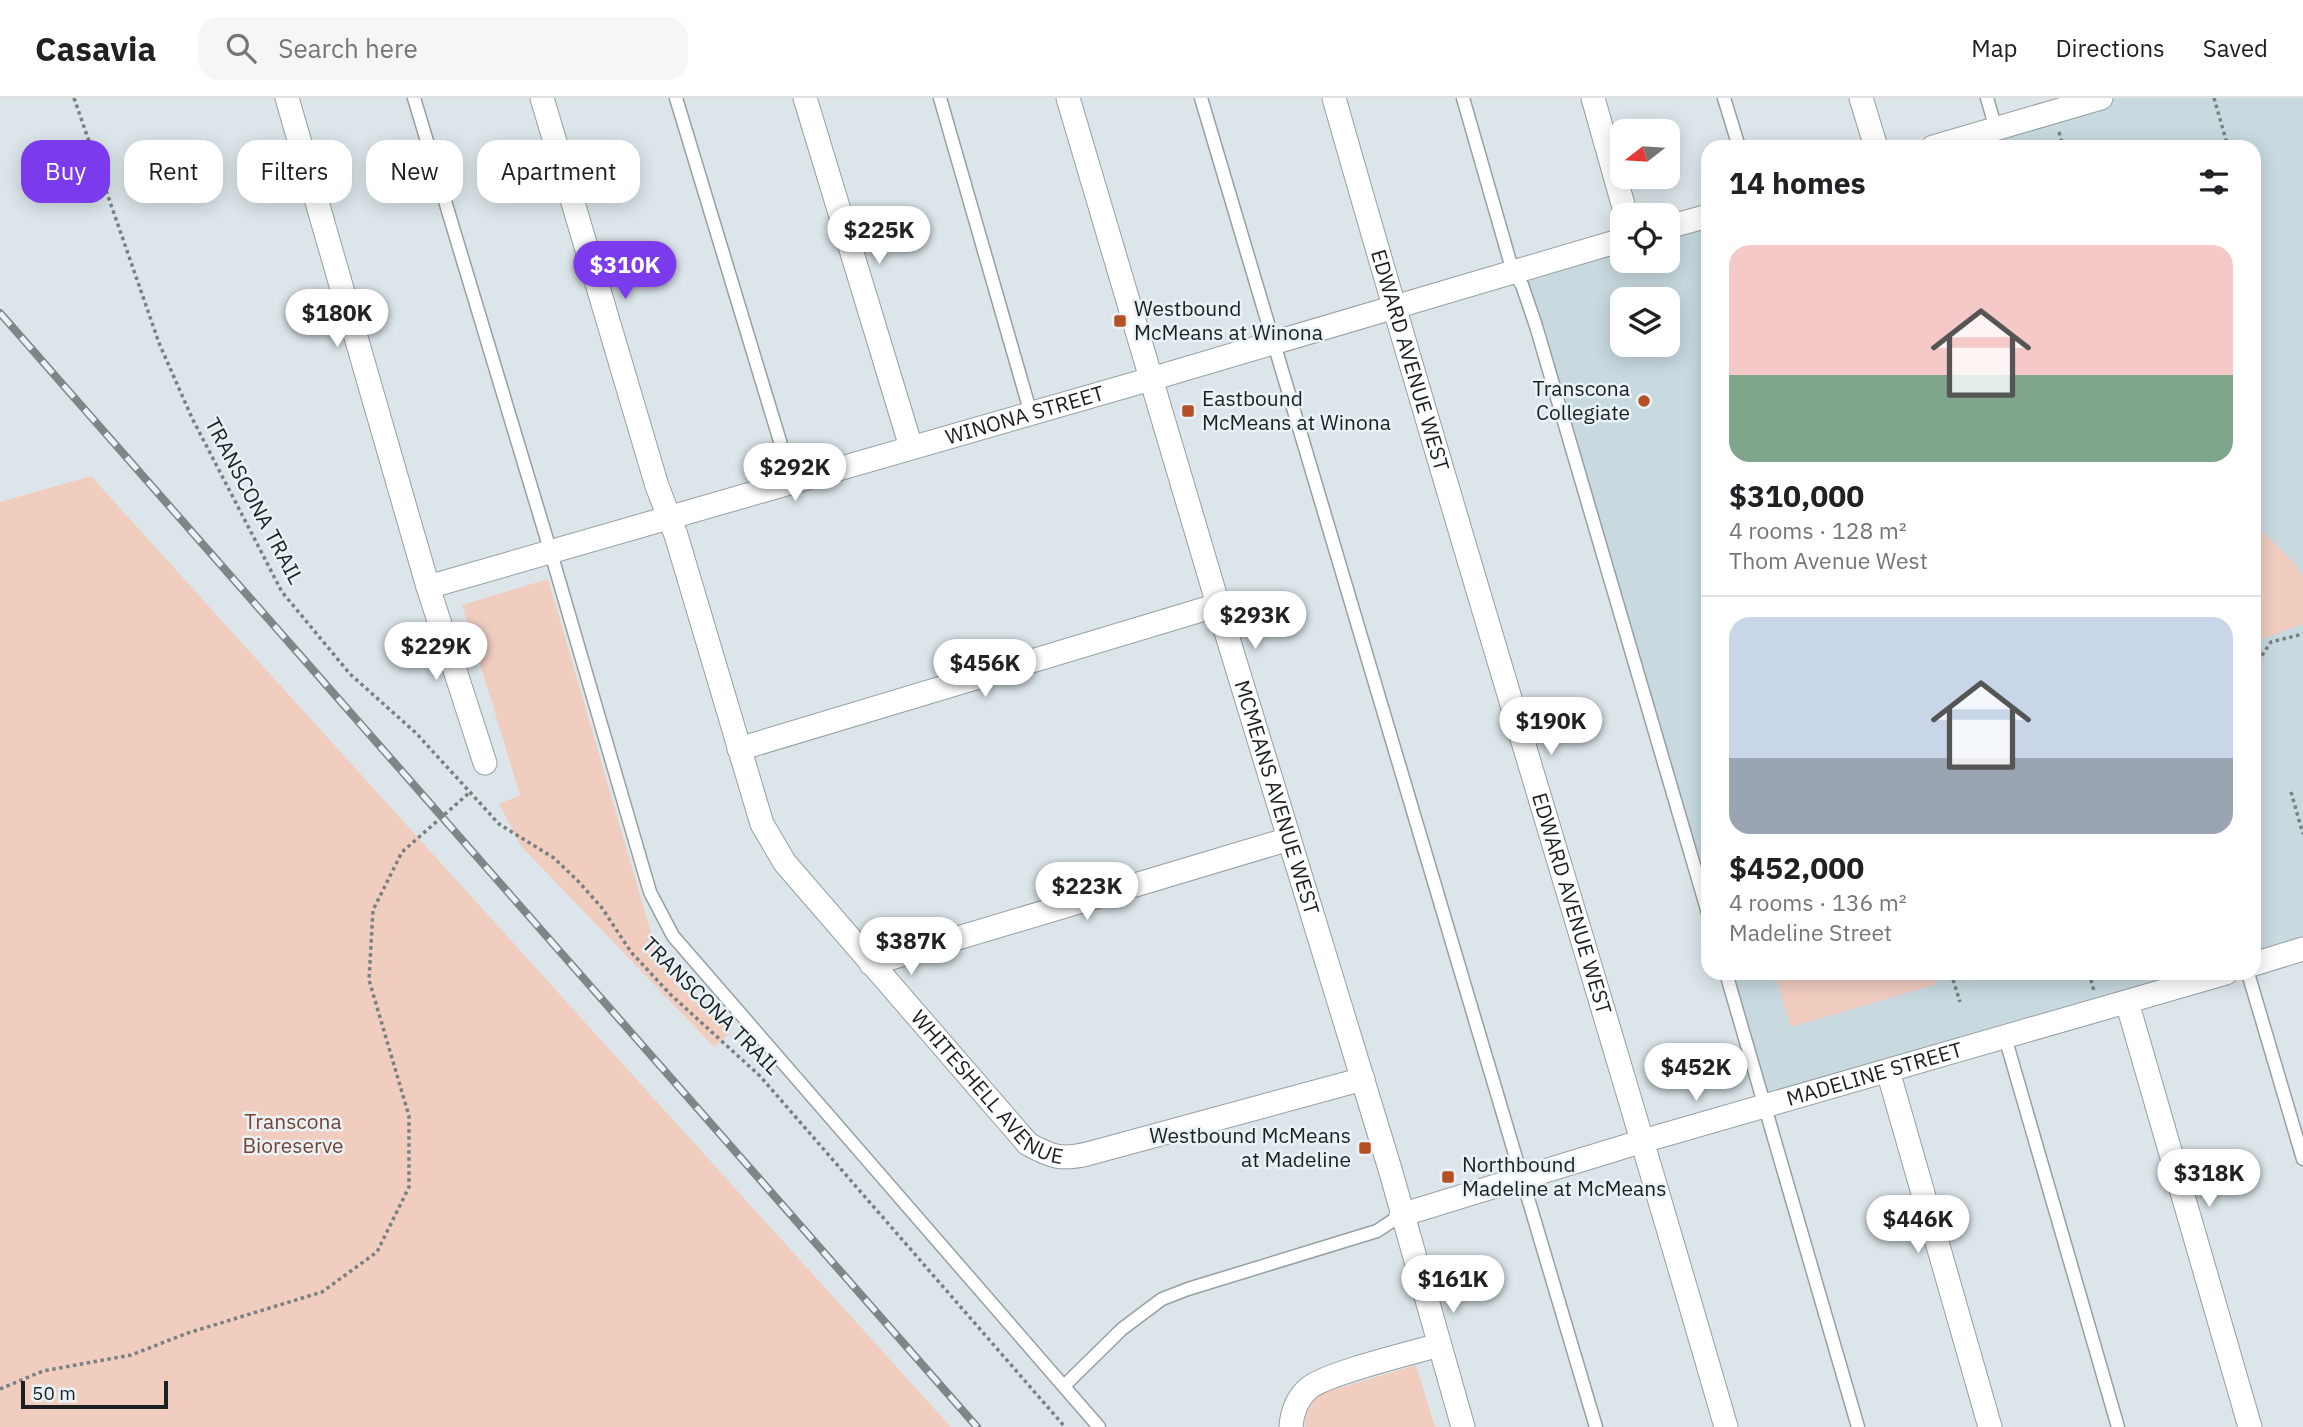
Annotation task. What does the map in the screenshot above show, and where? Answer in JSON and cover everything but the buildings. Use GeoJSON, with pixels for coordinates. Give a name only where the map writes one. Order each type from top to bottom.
{"type":"FeatureCollection","features":[{"type":"Feature","properties":{"kind":"street","name":"WHITESHELL AVENUE"},"geometry":{"type":"LineString","coordinates":[[542,98],[657,486],[670,517],[762,824],[785,863],[1028,1144],[1053,1157],[1070,1158],[1087,1154],[1363,1079]]}},
{"type":"Feature","properties":{"kind":"street"},"geometry":{"type":"LineString","coordinates":[[805,98],[911,447]]}},
{"type":"Feature","properties":{"kind":"street","name":"MCMEANS AVENUE WEST"},"geometry":{"type":"LineString","coordinates":[[1068,98],[1218,605],[1363,1079],[1401,1215]]}},
{"type":"Feature","properties":{"kind":"street","name":"EDWARD AVENUE WEST"},"geometry":{"type":"LineString","coordinates":[[1334,98],[1393,307],[1726,1427]]}},
{"type":"Feature","properties":{"kind":"street"},"geometry":{"type":"LineString","coordinates":[[1593,98],[1623,203]]}},
{"type":"Feature","properties":{"kind":"street"},"geometry":{"type":"LineString","coordinates":[[1861,98],[1874,140]]}},
{"type":"Feature","properties":{"kind":"street"},"geometry":{"type":"LineString","coordinates":[[1958,140],[2101,98]]}},
{"type":"Feature","properties":{"kind":"street"},"geometry":{"type":"LineString","coordinates":[[289,99],[428,587],[485,763]]}},
{"type":"Feature","properties":{"kind":"street"},"geometry":{"type":"LineString","coordinates":[[1680,224],[1701,218]]}},
{"type":"Feature","properties":{"kind":"street","name":"WINONA STREET"},"geometry":{"type":"LineString","coordinates":[[428,587],[1031,414],[1610,244]]}},
{"type":"Feature","properties":{"kind":"street"},"geometry":{"type":"LineString","coordinates":[[739,749],[1218,605]]}},
{"type":"Feature","properties":{"kind":"street"},"geometry":{"type":"LineString","coordinates":[[871,964],[1289,839]]}},
{"type":"Feature","properties":{"kind":"street"},"geometry":{"type":"LineString","coordinates":[[2261,962],[2303,949]]}},
{"type":"Feature","properties":{"kind":"street","name":"MADELINE STREET"},"geometry":{"type":"LineString","coordinates":[[1401,1215],[1643,1141],[2202,980]]}},
{"type":"Feature","properties":{"kind":"street"},"geometry":{"type":"LineString","coordinates":[[2127,1002],[2250,1427]]}},
{"type":"Feature","properties":{"kind":"street"},"geometry":{"type":"LineString","coordinates":[[1888,1071],[1990,1427]]}},
{"type":"Feature","properties":{"kind":"street"},"geometry":{"type":"LineString","coordinates":[[1401,1215],[1463,1427]]}},
{"type":"Feature","properties":{"kind":"street"},"geometry":{"type":"LineString","coordinates":[[1291,1427],[1296,1404],[1312,1386],[1345,1373],[1439,1345]]}},
{"type":"Feature","properties":{"kind":"lane"},"geometry":{"type":"LineString","coordinates":[[414,98],[650,892],[673,936],[1099,1427]]}},
{"type":"Feature","properties":{"kind":"lane"},"geometry":{"type":"LineString","coordinates":[[676,98],[792,481]]}},
{"type":"Feature","properties":{"kind":"lane"},"geometry":{"type":"LineString","coordinates":[[940,98],[1031,414]]}},
{"type":"Feature","properties":{"kind":"lane"},"geometry":{"type":"LineString","coordinates":[[1201,98],[1596,1427]]}},
{"type":"Feature","properties":{"kind":"lane"},"geometry":{"type":"LineString","coordinates":[[1463,98],[1513,272],[1522,285],[1536,326],[1701,889]]}},
{"type":"Feature","properties":{"kind":"lane"},"geometry":{"type":"LineString","coordinates":[[1724,98],[1737,140]]}},
{"type":"Feature","properties":{"kind":"lane"},"geometry":{"type":"LineString","coordinates":[[1987,98],[1996,129]]}},
{"type":"Feature","properties":{"kind":"lane"},"geometry":{"type":"LineString","coordinates":[[1728,980],[1858,1427]]}},
{"type":"Feature","properties":{"kind":"lane"},"geometry":{"type":"LineString","coordinates":[[2250,980],[2303,1159]]}},
{"type":"Feature","properties":{"kind":"lane"},"geometry":{"type":"LineString","coordinates":[[2005,1037],[2118,1427]]}},
{"type":"Feature","properties":{"kind":"lane"},"geometry":{"type":"LineString","coordinates":[[1064,1386],[1122,1329],[1162,1299],[1377,1231],[1401,1215]]}},
{"type":"Feature","properties":{"kind":"path","name":"TRANSCONA TRAIL"},"geometry":{"type":"LineString","coordinates":[[74,98],[159,343],[192,418],[282,592],[351,674],[416,733],[499,824],[554,858],[578,881],[602,908],[631,952],[670,994],[760,1076],[1065,1427]]}},
{"type":"Feature","properties":{"kind":"path"},"geometry":{"type":"LineString","coordinates":[[2214,98],[2226,140]]}},
{"type":"Feature","properties":{"kind":"path"},"geometry":{"type":"LineString","coordinates":[[2058,131],[2061,140]]}},
{"type":"Feature","properties":{"kind":"path"},"geometry":{"type":"LineString","coordinates":[[2261,657],[2271,642],[2303,634]]}},
{"type":"Feature","properties":{"kind":"path"},"geometry":{"type":"LineString","coordinates":[[0,1389],[43,1371],[131,1355],[188,1333],[322,1292],[377,1252],[409,1187],[409,1116],[369,980],[373,910],[402,852],[470,792]]}},
{"type":"Feature","properties":{"kind":"path"},"geometry":{"type":"LineString","coordinates":[[2291,792],[2303,834]]}},
{"type":"Feature","properties":{"kind":"path"},"geometry":{"type":"LineString","coordinates":[[1953,980],[1960,1002]]}},
{"type":"Feature","properties":{"kind":"path"},"geometry":{"type":"LineString","coordinates":[[2091,980],[2095,997]]}},
{"type":"Feature","properties":{"kind":"shaded area"},"geometry":{"type":"Polygon","coordinates":[[[2101,98],[2303,98],[2303,949],[2261,962],[2261,140],[1957,140],[2101,98]]]}},
{"type":"Feature","properties":{"kind":"shaded area"},"geometry":{"type":"Polygon","coordinates":[[[1701,218],[1701,890],[1513,272],[1610,244],[1610,273],[1680,273],[1680,224],[1701,218]]]}},
{"type":"Feature","properties":{"kind":"shaded area"},"geometry":{"type":"Polygon","coordinates":[[[1728,980],[2202,980],[1765,1106],[1728,980]]]}},
{"type":"Feature","properties":{"kind":"green space","name":"Transcona Bioreserve"},"geometry":{"type":"Polygon","coordinates":[[[91,476],[951,1427],[0,1427],[0,502],[91,476]]]}},
{"type":"Feature","properties":{"kind":"green space"},"geometry":{"type":"Polygon","coordinates":[[[2261,530],[2303,575],[2303,624],[2261,639],[2261,530]]]}},
{"type":"Feature","properties":{"kind":"green space"},"geometry":{"type":"Polygon","coordinates":[[[548,579],[654,943],[665,959],[731,1032],[714,1047],[521,846],[499,804],[520,795],[462,605],[548,579]]]}},
{"type":"Feature","properties":{"kind":"green space"},"geometry":{"type":"Polygon","coordinates":[[[1777,980],[1936,980],[1937,984],[1791,1027],[1777,980]]]}},
{"type":"Feature","properties":{"kind":"green space"},"geometry":{"type":"Polygon","coordinates":[[[1416,1365],[1435,1427],[1305,1427],[1305,1416],[1309,1407],[1322,1393],[1416,1365]]]}},
{"type":"Feature","properties":{"kind":"railway"},"geometry":{"type":"LineString","coordinates":[[0,313],[977,1427]]}},
{"type":"Feature","properties":{"kind":"place","name":"Westbound McMeans at Winona"},"geometry":{"type":"Point","coordinates":[1120,321]}},
{"type":"Feature","properties":{"kind":"place","name":"Transcona Collegiate"},"geometry":{"type":"Point","coordinates":[1644,401]}},
{"type":"Feature","properties":{"kind":"place","name":"Eastbound McMeans at Winona"},"geometry":{"type":"Point","coordinates":[1188,411]}},
{"type":"Feature","properties":{"kind":"place","name":"Westbound McMeans at Madeline"},"geometry":{"type":"Point","coordinates":[1365,1148]}},
{"type":"Feature","properties":{"kind":"place","name":"Northbound Madeline at McMeans"},"geometry":{"type":"Point","coordinates":[1448,1177]}}]}
